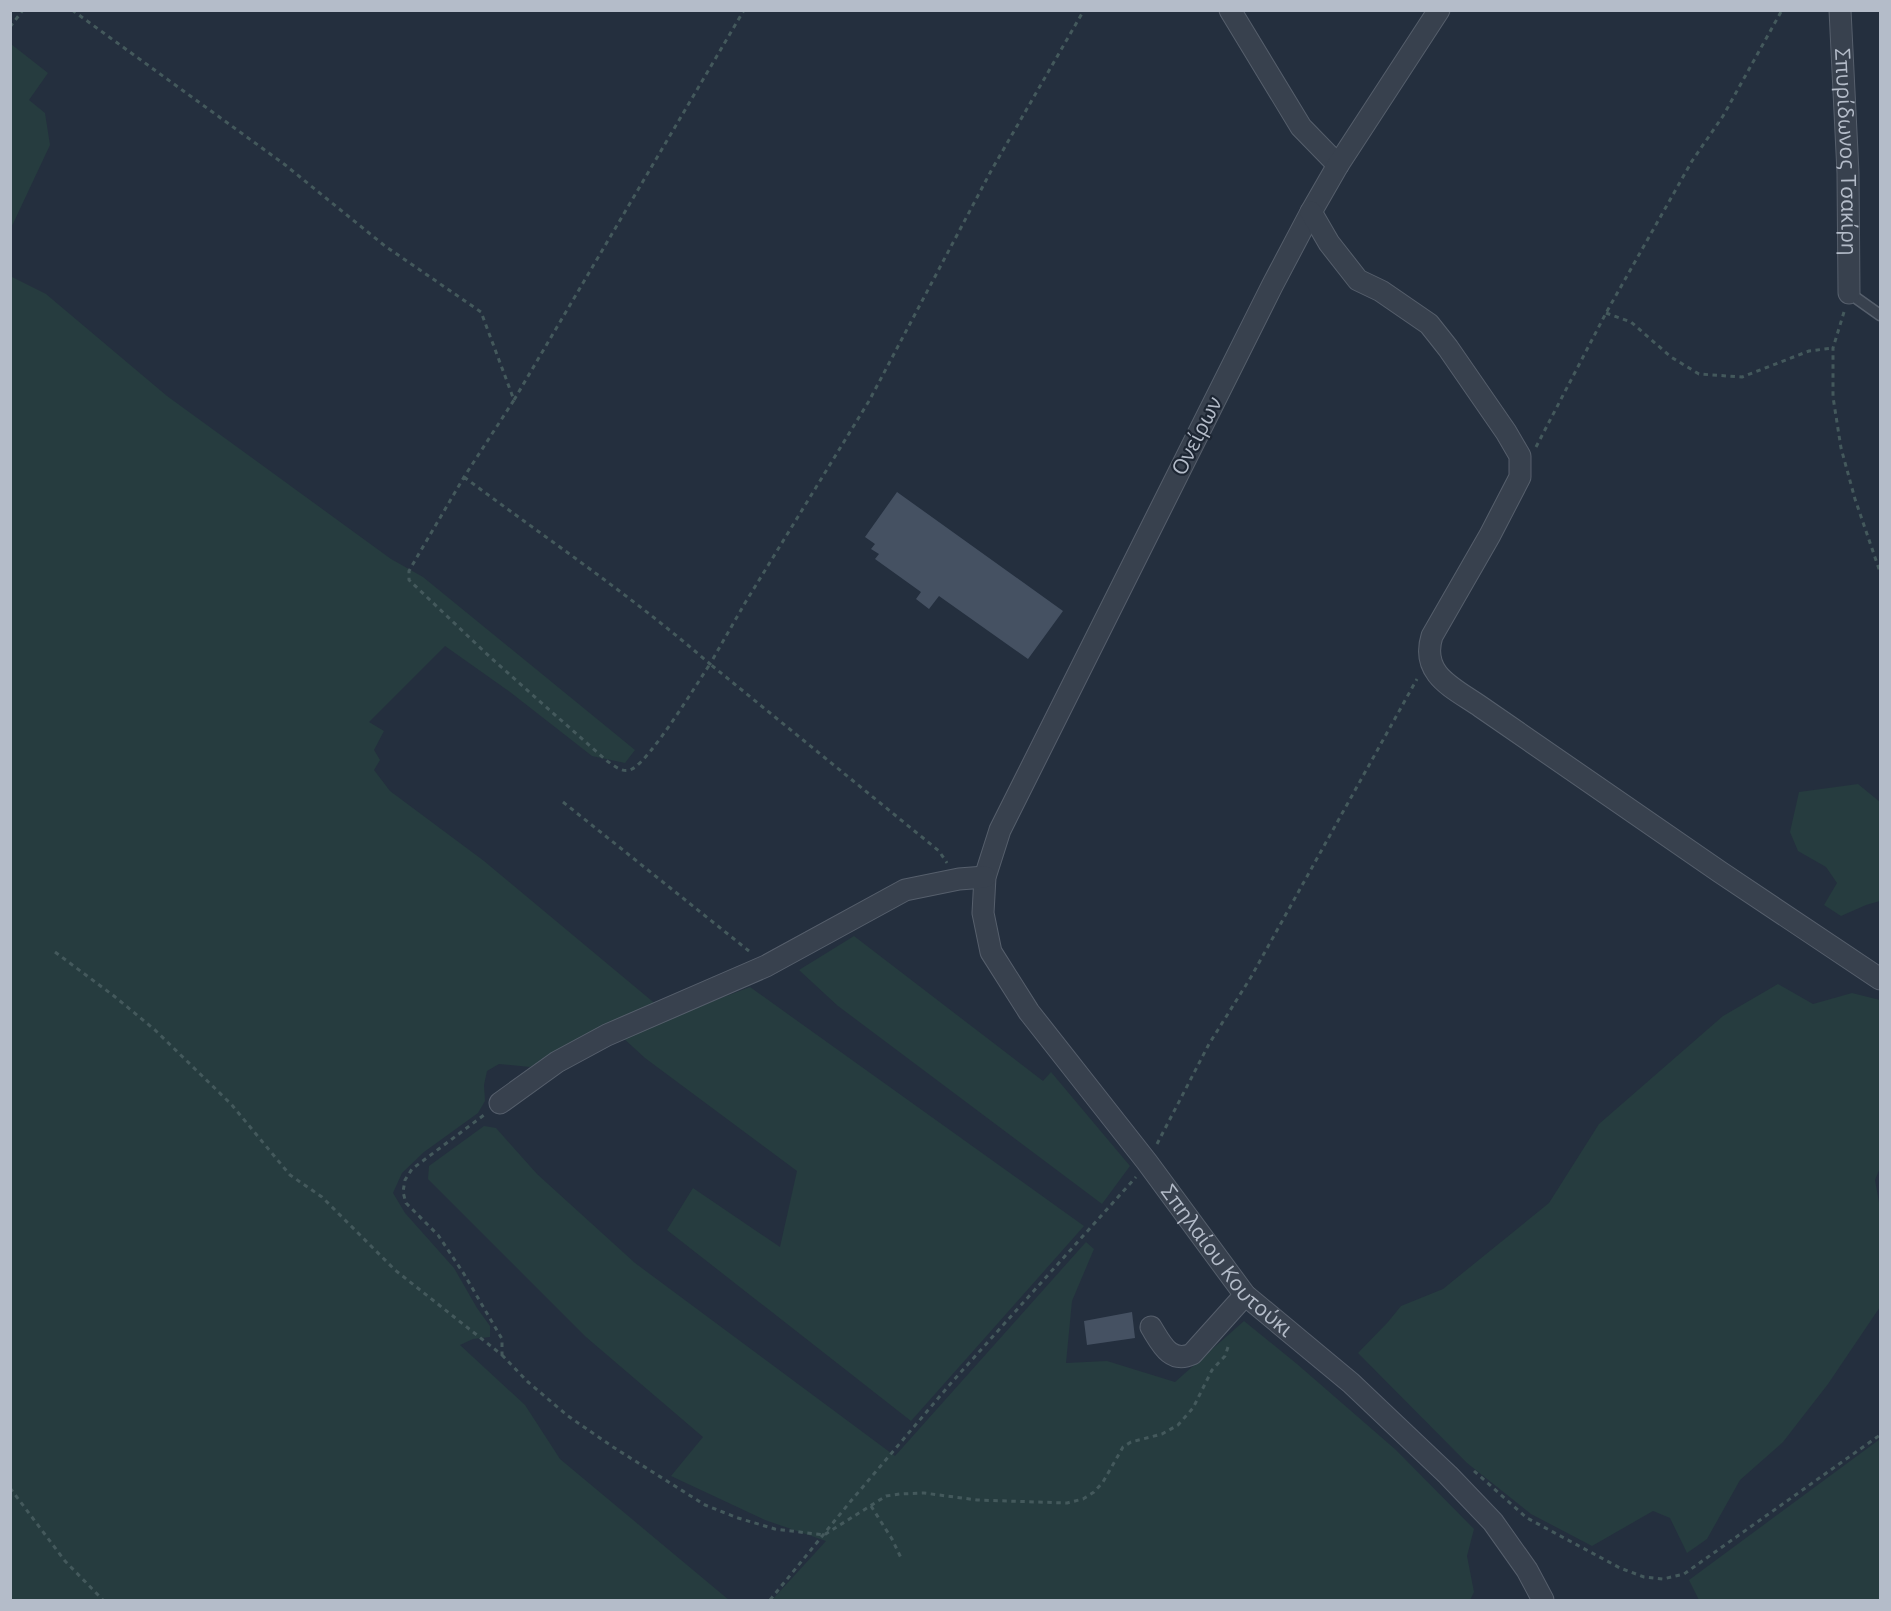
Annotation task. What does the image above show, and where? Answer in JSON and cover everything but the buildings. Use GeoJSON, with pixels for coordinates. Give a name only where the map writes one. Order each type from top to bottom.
{"type":"FeatureCollection","features":[{"type":"Feature","properties":{"kind":"street"},"geometry":{"type":"LineString","coordinates":[[1230,10],[1301,127],[1338,165]]}},
{"type":"Feature","properties":{"kind":"street","name":"Ονείρων"},"geometry":{"type":"LineString","coordinates":[[985,877],[1000,830],[1311,212],[1338,165],[1439,10]]}},
{"type":"Feature","properties":{"kind":"street","name":"Σπυρίδωνος Τσακίρη"},"geometry":{"type":"LineString","coordinates":[[1840,10],[1848,173],[1849,293]]}},
{"type":"Feature","properties":{"kind":"street"},"geometry":{"type":"LineString","coordinates":[[1311,212],[1329,243],[1358,280],[1381,291],[1429,324],[1506,432],[1520,456],[1520,477],[1490,535],[1432,636],[1429,659],[1434,670],[1452,687],[1691,852],[1881,979]]}},
{"type":"Feature","properties":{"kind":"street"},"geometry":{"type":"LineString","coordinates":[[500,1103],[557,1062],[607,1035],[766,966],[905,890],[959,879],[985,877]]}},
{"type":"Feature","properties":{"kind":"street","name":"Σπηλαίου Κουτούκι"},"geometry":{"type":"LineString","coordinates":[[985,877],[983,913],[991,952],[1029,1012],[1147,1162],[1245,1295],[1351,1383],[1448,1475],[1493,1522],[1527,1570],[1543,1600]]}},
{"type":"Feature","properties":{"kind":"street"},"geometry":{"type":"LineString","coordinates":[[1151,1327],[1170,1354],[1178,1358],[1185,1358],[1192,1354],[1245,1295]]}},
{"type":"Feature","properties":{"kind":"lane"},"geometry":{"type":"LineString","coordinates":[[1849,293],[1881,315]]}},
{"type":"Feature","properties":{"kind":"path"},"geometry":{"type":"LineString","coordinates":[[10,27],[23,10]]}},
{"type":"Feature","properties":{"kind":"path"},"geometry":{"type":"LineString","coordinates":[[72,10],[284,164],[385,246],[481,312],[514,400]]}},
{"type":"Feature","properties":{"kind":"path"},"geometry":{"type":"LineString","coordinates":[[744,10],[514,400],[464,477],[409,571],[409,580],[491,658],[607,761],[621,770],[632,769],[648,754],[711,664],[745,603],[869,401],[980,192],[1084,10]]}},
{"type":"Feature","properties":{"kind":"path"},"geometry":{"type":"LineString","coordinates":[[1520,477],[1606,313],[1692,161],[1723,116],[1782,10]]}},
{"type":"Feature","properties":{"kind":"path"},"geometry":{"type":"LineString","coordinates":[[1849,293],[1833,348],[1833,397],[1841,448],[1855,499],[1881,572]]}},
{"type":"Feature","properties":{"kind":"path"},"geometry":{"type":"LineString","coordinates":[[1606,313],[1631,322],[1671,357],[1699,374],[1742,376],[1809,351],[1833,348]]}},
{"type":"Feature","properties":{"kind":"path"},"geometry":{"type":"LineString","coordinates":[[464,477],[619,589],[939,851],[959,879]]}},
{"type":"Feature","properties":{"kind":"path"},"geometry":{"type":"LineString","coordinates":[[563,802],[766,966]]}},
{"type":"Feature","properties":{"kind":"path"},"geometry":{"type":"LineString","coordinates":[[56,952],[155,1030],[231,1104],[291,1175],[321,1197],[395,1270],[502,1355],[528,1382],[568,1416],[705,1505],[738,1518],[775,1529],[824,1535],[886,1496],[900,1494],[924,1493],[977,1500],[1067,1503],[1083,1499],[1095,1492],[1103,1482],[1123,1447],[1131,1442],[1162,1434],[1178,1425],[1193,1408],[1212,1370],[1225,1356],[1231,1339],[1225,1317]]}},
{"type":"Feature","properties":{"kind":"path"},"geometry":{"type":"LineString","coordinates":[[500,1103],[412,1169],[405,1180],[403,1192],[406,1203],[438,1235],[465,1274],[502,1339],[502,1355]]}},
{"type":"Feature","properties":{"kind":"path"},"geometry":{"type":"LineString","coordinates":[[1471,1469],[1527,1518],[1620,1568],[1644,1577],[1663,1579],[1684,1574],[1881,1435]]}},
{"type":"Feature","properties":{"kind":"path"},"geometry":{"type":"LineString","coordinates":[[10,1488],[65,1561],[103,1600]]}},
{"type":"Feature","properties":{"kind":"path"},"geometry":{"type":"LineString","coordinates":[[871,1506],[902,1560]]}},
{"type":"Feature","properties":{"kind":"green space"},"geometry":{"type":"Polygon","coordinates":[[[11,44],[48,73],[29,100],[45,113],[50,145],[11,228],[11,44]]]}},
{"type":"Feature","properties":{"kind":"green space"},"geometry":{"type":"Polygon","coordinates":[[[10,276],[46,294],[167,396],[391,559],[423,577],[635,750],[625,763],[592,756],[510,692],[445,646],[369,722],[384,731],[374,750],[380,760],[374,770],[390,791],[484,861],[658,1006],[530,1067],[499,1064],[487,1071],[484,1085],[485,1101],[478,1113],[424,1152],[402,1173],[393,1193],[405,1213],[454,1268],[490,1326],[490,1337],[473,1339],[460,1345],[525,1405],[560,1459],[729,1600],[11,1600],[10,276]]]}},
{"type":"Feature","properties":{"kind":"green space"},"geometry":{"type":"Polygon","coordinates":[[[1858,784],[1880,802],[1880,901],[1841,916],[1824,905],[1837,883],[1826,867],[1798,851],[1790,832],[1799,792],[1858,784]]]}},
{"type":"Feature","properties":{"kind":"green space"},"geometry":{"type":"Polygon","coordinates":[[[854,936],[1043,1081],[1051,1072],[1130,1166],[1102,1204],[838,1006],[799,970],[854,936]]]}},
{"type":"Feature","properties":{"kind":"green space"},"geometry":{"type":"Polygon","coordinates":[[[1778,984],[1813,1004],[1852,993],[1880,1000],[1880,1168],[1875,1180],[1880,1208],[1880,1307],[1828,1384],[1783,1442],[1740,1480],[1707,1539],[1687,1553],[1670,1518],[1653,1511],[1592,1546],[1531,1514],[1467,1463],[1358,1353],[1401,1306],[1443,1289],[1549,1203],[1599,1124],[1723,1016],[1778,984]]]}},
{"type":"Feature","properties":{"kind":"green space"},"geometry":{"type":"Polygon","coordinates":[[[750,987],[1084,1226],[911,1421],[667,1230],[693,1188],[780,1247],[797,1171],[645,1058],[621,1036],[750,987]]]}},
{"type":"Feature","properties":{"kind":"green space"},"geometry":{"type":"Polygon","coordinates":[[[484,1126],[496,1128],[537,1174],[635,1263],[895,1456],[1086,1242],[1094,1249],[1072,1301],[1066,1363],[1107,1361],[1175,1382],[1244,1321],[1396,1450],[1474,1529],[1467,1556],[1474,1592],[1470,1600],[772,1600],[826,1541],[765,1520],[671,1476],[703,1437],[586,1337],[428,1179],[429,1166],[484,1126]]]}},
{"type":"Feature","properties":{"kind":"green space"},"geometry":{"type":"Polygon","coordinates":[[[1880,1439],[1880,1600],[1699,1600],[1689,1580],[1880,1439]]]}}]}
